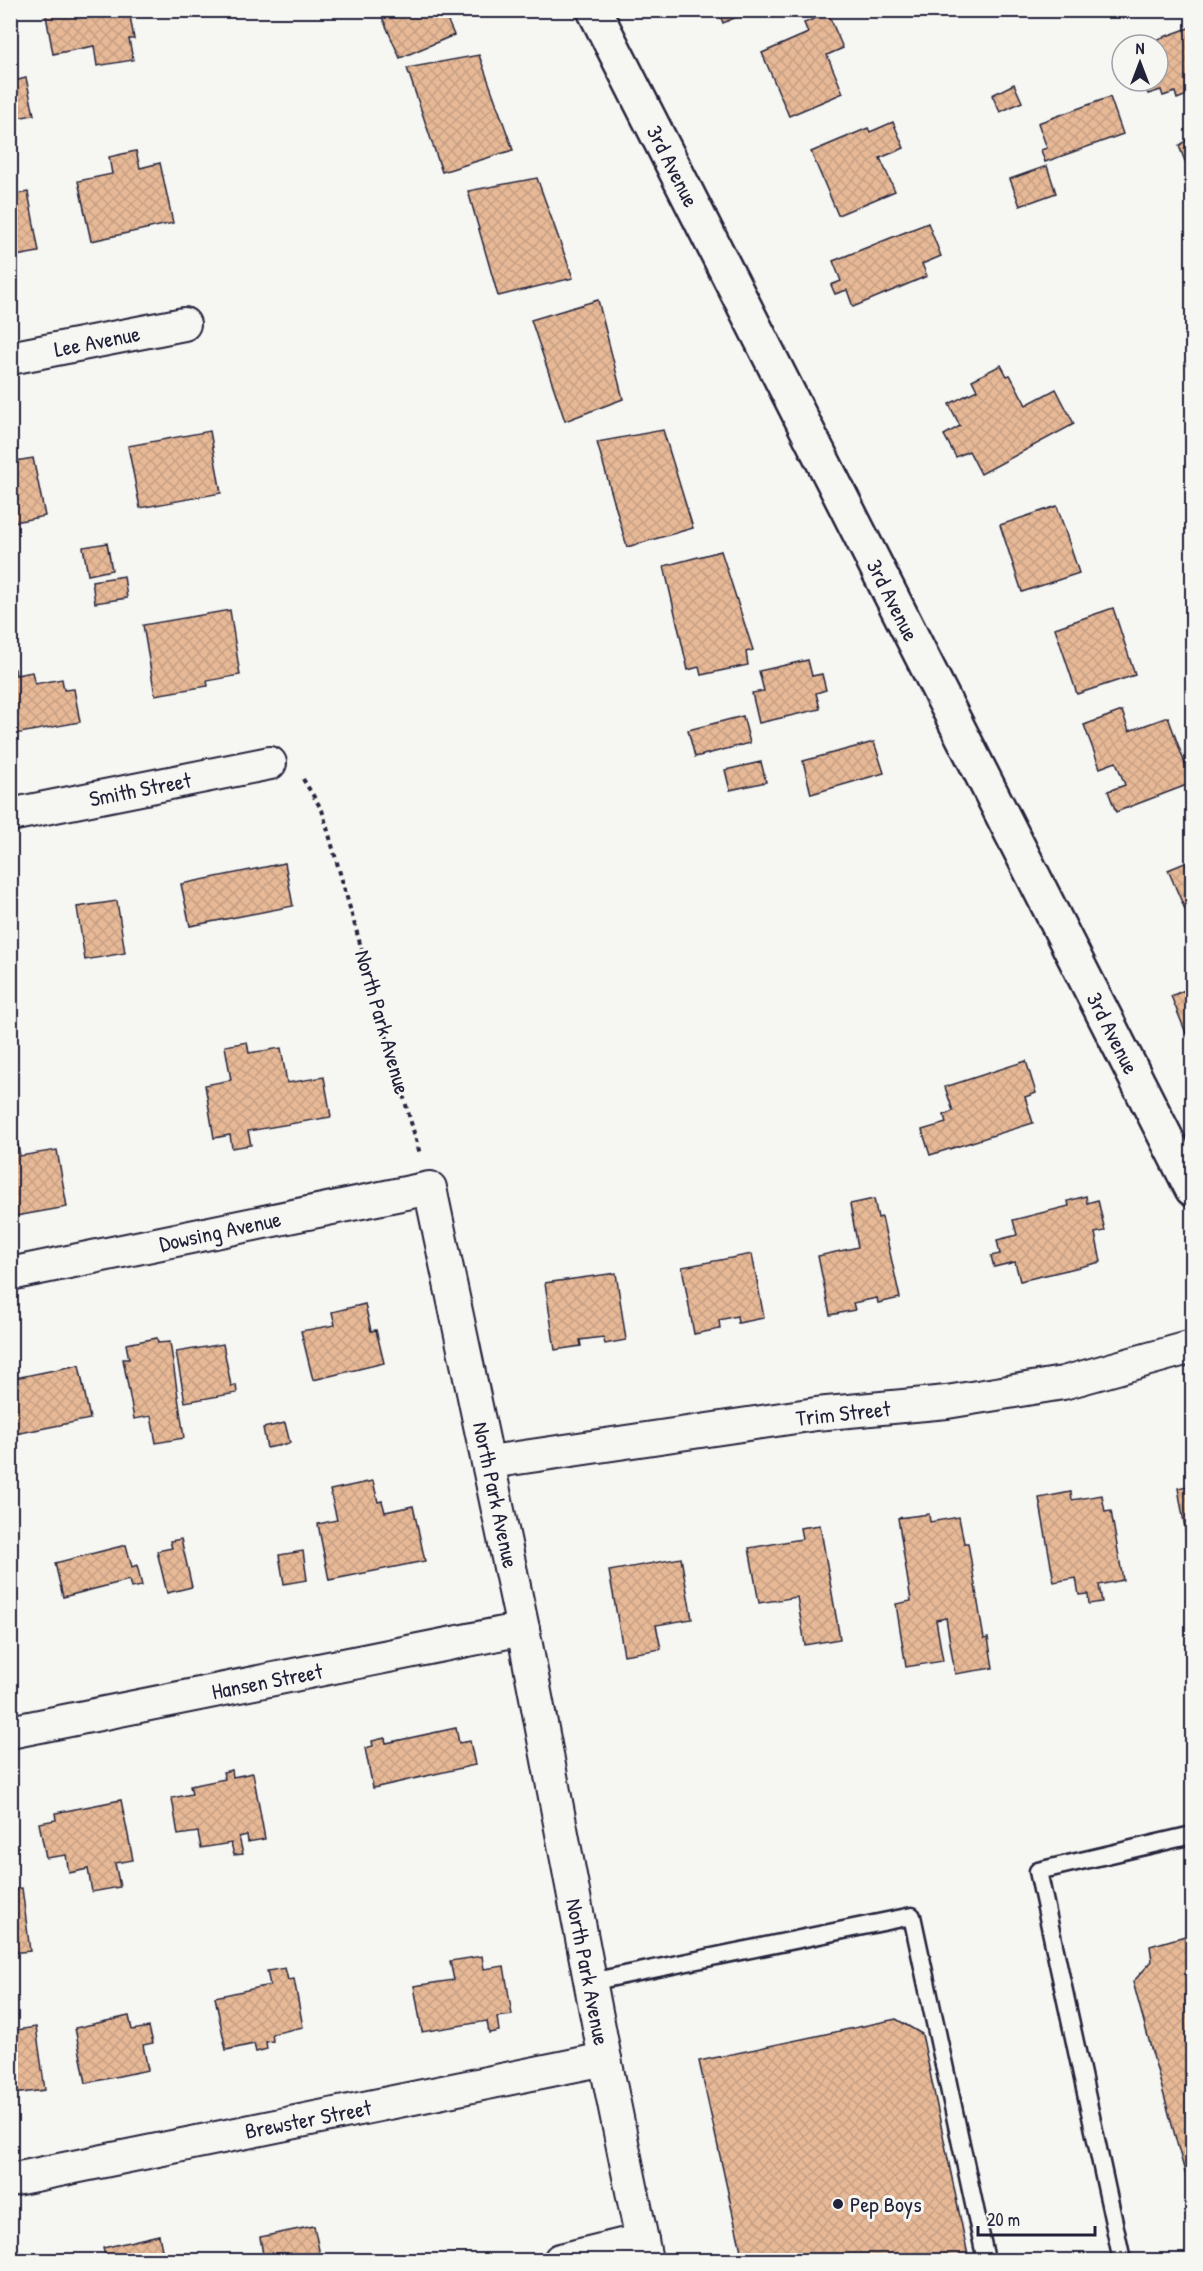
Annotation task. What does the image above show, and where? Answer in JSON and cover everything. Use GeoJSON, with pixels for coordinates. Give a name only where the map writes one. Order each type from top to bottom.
{"type":"FeatureCollection","features":[{"type":"Feature","properties":{"kind":"street","name":"3rd Avenue"},"geometry":{"type":"LineString","coordinates":[[594,10],[1192,1189]]}},
{"type":"Feature","properties":{"kind":"street","name":"Lee Avenue"},"geometry":{"type":"LineString","coordinates":[[10,358],[184,324]]}},
{"type":"Feature","properties":{"kind":"street","name":"Smith Street"},"geometry":{"type":"LineString","coordinates":[[10,815],[270,763]]}},
{"type":"Feature","properties":{"kind":"street","name":"Dowsing Avenue"},"geometry":{"type":"LineString","coordinates":[[10,1274],[430,1188]]}},
{"type":"Feature","properties":{"kind":"street","name":"North Park Avenue"},"geometry":{"type":"LineString","coordinates":[[430,1188],[523,1629],[644,2250]]}},
{"type":"Feature","properties":{"kind":"street","name":"Trim Street"},"geometry":{"type":"LineString","coordinates":[[489,1462],[816,1414],[947,1402],[1064,1383],[1192,1347]]}},
{"type":"Feature","properties":{"kind":"street","name":"Hansen Street"},"geometry":{"type":"LineString","coordinates":[[10,1732],[523,1629]]}},
{"type":"Feature","properties":{"kind":"street","name":"Brewster Street"},"geometry":{"type":"LineString","coordinates":[[10,2180],[605,2059]]}},
{"type":"Feature","properties":{"kind":"street"},"geometry":{"type":"LineString","coordinates":[[560,2260],[644,2250]]}},
{"type":"Feature","properties":{"kind":"lane"},"geometry":{"type":"LineString","coordinates":[[1122,2260],[1038,1871],[1192,1835]]}},
{"type":"Feature","properties":{"kind":"lane"},"geometry":{"type":"LineString","coordinates":[[590,1982],[912,1916],[986,2260]]}},
{"type":"Feature","properties":{"kind":"path","name":"North Park Avenue"},"geometry":{"type":"LineString","coordinates":[[270,763],[303,780],[322,810],[430,1188]]}},
{"type":"Feature","properties":{"kind":"building"},"geometry":{"type":"Polygon","coordinates":[[[45,10],[129,10],[134,39],[129,39],[133,60],[97,66],[94,46],[53,54],[45,10]]]}},
{"type":"Feature","properties":{"kind":"building"},"geometry":{"type":"Polygon","coordinates":[[[379,10],[443,10],[454,35],[400,58],[379,10]]]}},
{"type":"Feature","properties":{"kind":"building"},"geometry":{"type":"Polygon","coordinates":[[[718,10],[752,10],[723,23],[718,10]]]}},
{"type":"Feature","properties":{"kind":"building"},"geometry":{"type":"Polygon","coordinates":[[[828,13],[843,48],[827,55],[843,93],[789,116],[762,53],[808,33],[804,23],[828,13]]]}},
{"type":"Feature","properties":{"kind":"building"},"geometry":{"type":"Polygon","coordinates":[[[1191,27],[1192,93],[1177,99],[1175,92],[1163,96],[1162,93],[1170,93],[1170,35],[1191,27]]]}},
{"type":"Feature","properties":{"kind":"building"},"geometry":{"type":"Polygon","coordinates":[[[479,55],[513,150],[442,172],[407,68],[479,55]]]}},
{"type":"Feature","properties":{"kind":"building"},"geometry":{"type":"Polygon","coordinates":[[[26,78],[34,115],[10,119],[10,82],[26,78]]]}},
{"type":"Feature","properties":{"kind":"building"},"geometry":{"type":"Polygon","coordinates":[[[1014,84],[1022,102],[1000,112],[992,95],[1014,84]]]}},
{"type":"Feature","properties":{"kind":"building"},"geometry":{"type":"Polygon","coordinates":[[[1110,97],[1123,134],[1045,162],[1041,150],[1047,148],[1038,123],[1110,97]]]}},
{"type":"Feature","properties":{"kind":"building"},"geometry":{"type":"Polygon","coordinates":[[[893,122],[904,148],[880,158],[895,191],[838,215],[811,152],[868,128],[870,132],[893,122]]]}},
{"type":"Feature","properties":{"kind":"building"},"geometry":{"type":"Polygon","coordinates":[[[1192,136],[1192,161],[1191,159],[1185,161],[1179,146],[1192,136]]]}},
{"type":"Feature","properties":{"kind":"building"},"geometry":{"type":"Polygon","coordinates":[[[136,151],[140,168],[160,163],[173,223],[91,241],[78,181],[112,174],[109,157],[136,151]]]}},
{"type":"Feature","properties":{"kind":"building"},"geometry":{"type":"Polygon","coordinates":[[[1047,166],[1056,193],[1020,206],[1010,179],[1047,166]]]}},
{"type":"Feature","properties":{"kind":"building"},"geometry":{"type":"Polygon","coordinates":[[[537,178],[573,278],[498,296],[468,191],[537,178]]]}},
{"type":"Feature","properties":{"kind":"building"},"geometry":{"type":"Polygon","coordinates":[[[28,192],[39,252],[10,257],[10,195],[28,192]]]}},
{"type":"Feature","properties":{"kind":"building"},"geometry":{"type":"Polygon","coordinates":[[[928,223],[941,256],[922,264],[927,276],[853,307],[847,290],[835,294],[831,285],[841,281],[833,261],[928,223]]]}},
{"type":"Feature","properties":{"kind":"building"},"geometry":{"type":"Polygon","coordinates":[[[598,300],[623,399],[565,421],[531,320],[598,300]]]}},
{"type":"Feature","properties":{"kind":"building"},"geometry":{"type":"Polygon","coordinates":[[[1001,365],[1007,376],[1010,375],[1026,405],[1056,389],[1074,424],[981,474],[969,451],[956,457],[944,435],[960,426],[949,404],[977,390],[972,380],[1001,365]]]}},
{"type":"Feature","properties":{"kind":"building"},"geometry":{"type":"Polygon","coordinates":[[[663,430],[693,528],[627,547],[597,442],[663,430]]]}},
{"type":"Feature","properties":{"kind":"building"},"geometry":{"type":"Polygon","coordinates":[[[210,431],[221,493],[140,508],[128,446],[210,431]]]}},
{"type":"Feature","properties":{"kind":"building"},"geometry":{"type":"Polygon","coordinates":[[[33,458],[45,516],[10,523],[10,462],[33,458]]]}},
{"type":"Feature","properties":{"kind":"building"},"geometry":{"type":"Polygon","coordinates":[[[1057,506],[1079,573],[1022,592],[1000,525],[1057,506]]]}},
{"type":"Feature","properties":{"kind":"building"},"geometry":{"type":"Polygon","coordinates":[[[107,543],[112,570],[88,575],[83,547],[107,543]]]}},
{"type":"Feature","properties":{"kind":"building"},"geometry":{"type":"Polygon","coordinates":[[[721,551],[753,650],[746,652],[748,665],[701,675],[699,667],[688,670],[664,566],[721,551]]]}},
{"type":"Feature","properties":{"kind":"building"},"geometry":{"type":"Polygon","coordinates":[[[124,576],[127,598],[95,603],[92,581],[124,576]]]}},
{"type":"Feature","properties":{"kind":"building"},"geometry":{"type":"Polygon","coordinates":[[[1113,608],[1135,675],[1077,694],[1055,628],[1113,608]]]}},
{"type":"Feature","properties":{"kind":"building"},"geometry":{"type":"Polygon","coordinates":[[[230,610],[240,675],[207,681],[208,686],[155,695],[143,625],[230,610]]]}},
{"type":"Feature","properties":{"kind":"building"},"geometry":{"type":"Polygon","coordinates":[[[808,660],[812,676],[822,674],[826,690],[816,693],[820,709],[759,723],[752,693],[764,691],[759,671],[808,660]]]}},
{"type":"Feature","properties":{"kind":"building"},"geometry":{"type":"Polygon","coordinates":[[[10,669],[15,669],[16,675],[32,672],[35,684],[62,679],[64,690],[74,689],[80,722],[15,734],[10,710],[10,669]]]}},
{"type":"Feature","properties":{"kind":"building"},"geometry":{"type":"Polygon","coordinates":[[[1122,711],[1129,731],[1168,717],[1192,783],[1116,812],[1108,791],[1125,785],[1116,762],[1100,768],[1084,725],[1122,711]]]}},
{"type":"Feature","properties":{"kind":"building"},"geometry":{"type":"Polygon","coordinates":[[[743,716],[750,743],[695,757],[688,730],[743,716]]]}},
{"type":"Feature","properties":{"kind":"building"},"geometry":{"type":"Polygon","coordinates":[[[874,742],[884,773],[811,794],[803,761],[874,742]]]}},
{"type":"Feature","properties":{"kind":"building"},"geometry":{"type":"Polygon","coordinates":[[[761,762],[766,782],[730,790],[725,770],[761,762]]]}},
{"type":"Feature","properties":{"kind":"building"},"geometry":{"type":"Polygon","coordinates":[[[1192,860],[1192,920],[1190,921],[1168,870],[1192,860]]]}},
{"type":"Feature","properties":{"kind":"building"},"geometry":{"type":"Polygon","coordinates":[[[285,863],[293,906],[190,926],[181,884],[285,863]]]}},
{"type":"Feature","properties":{"kind":"building"},"geometry":{"type":"Polygon","coordinates":[[[117,901],[125,953],[85,960],[77,907],[117,901]]]}},
{"type":"Feature","properties":{"kind":"building"},"geometry":{"type":"Polygon","coordinates":[[[1192,987],[1192,1036],[1188,1038],[1171,996],[1192,987]]]}},
{"type":"Feature","properties":{"kind":"building"},"geometry":{"type":"Polygon","coordinates":[[[247,1042],[249,1053],[281,1048],[287,1083],[324,1077],[331,1117],[248,1131],[251,1145],[232,1148],[230,1135],[214,1138],[205,1085],[231,1080],[225,1046],[247,1042]]]}},
{"type":"Feature","properties":{"kind":"building"},"geometry":{"type":"Polygon","coordinates":[[[1026,1061],[1036,1093],[1025,1097],[1033,1123],[930,1155],[922,1130],[946,1123],[944,1115],[953,1111],[945,1087],[1026,1061]]]}},
{"type":"Feature","properties":{"kind":"building"},"geometry":{"type":"Polygon","coordinates":[[[18,1145],[20,1156],[57,1150],[67,1207],[10,1217],[10,1147],[18,1145]]]}},
{"type":"Feature","properties":{"kind":"building"},"geometry":{"type":"Polygon","coordinates":[[[1086,1196],[1087,1203],[1098,1200],[1105,1231],[1095,1233],[1101,1262],[1020,1281],[1015,1262],[994,1267],[991,1256],[1000,1254],[997,1240],[1017,1235],[1013,1220],[1069,1206],[1068,1201],[1086,1196]]]}},
{"type":"Feature","properties":{"kind":"building"},"geometry":{"type":"Polygon","coordinates":[[[874,1199],[878,1218],[882,1217],[900,1298],[878,1303],[877,1298],[853,1303],[855,1310],[830,1315],[818,1256],[858,1247],[850,1204],[874,1199]]]}},
{"type":"Feature","properties":{"kind":"building"},"geometry":{"type":"Polygon","coordinates":[[[752,1254],[764,1318],[738,1323],[737,1316],[719,1320],[720,1329],[694,1334],[682,1267],[752,1254]]]}},
{"type":"Feature","properties":{"kind":"building"},"geometry":{"type":"Polygon","coordinates":[[[616,1273],[626,1340],[605,1344],[603,1337],[580,1340],[581,1346],[555,1350],[545,1283],[616,1273]]]}},
{"type":"Feature","properties":{"kind":"building"},"geometry":{"type":"Polygon","coordinates":[[[365,1304],[371,1331],[376,1330],[384,1363],[313,1380],[301,1331],[335,1325],[332,1312],[365,1304]]]}},
{"type":"Feature","properties":{"kind":"building"},"geometry":{"type":"Polygon","coordinates":[[[157,1338],[158,1343],[170,1342],[184,1438],[156,1443],[151,1416],[134,1419],[123,1359],[129,1359],[126,1344],[157,1338]]]}},
{"type":"Feature","properties":{"kind":"building"},"geometry":{"type":"Polygon","coordinates":[[[223,1344],[231,1386],[236,1385],[237,1393],[185,1402],[176,1352],[223,1344]]]}},
{"type":"Feature","properties":{"kind":"building"},"geometry":{"type":"Polygon","coordinates":[[[79,1365],[90,1419],[10,1435],[10,1379],[79,1365]]]}},
{"type":"Feature","properties":{"kind":"building"},"geometry":{"type":"Polygon","coordinates":[[[285,1423],[290,1443],[267,1448],[263,1428],[285,1423]]]}},
{"type":"Feature","properties":{"kind":"building"},"geometry":{"type":"Polygon","coordinates":[[[373,1481],[378,1502],[382,1501],[385,1512],[413,1506],[425,1561],[329,1580],[318,1524],[337,1520],[330,1490],[373,1481]]]}},
{"type":"Feature","properties":{"kind":"building"},"geometry":{"type":"Polygon","coordinates":[[[1192,1485],[1192,1569],[1178,1488],[1192,1485]]]}},
{"type":"Feature","properties":{"kind":"building"},"geometry":{"type":"Polygon","coordinates":[[[1071,1492],[1072,1500],[1102,1495],[1105,1512],[1111,1511],[1123,1580],[1099,1585],[1102,1602],[1089,1604],[1088,1594],[1079,1595],[1076,1578],[1054,1582],[1039,1498],[1071,1492]]]}},
{"type":"Feature","properties":{"kind":"building"},"geometry":{"type":"Polygon","coordinates":[[[929,1514],[930,1522],[959,1517],[964,1543],[968,1543],[984,1639],[988,1638],[993,1668],[955,1674],[946,1618],[936,1620],[943,1661],[906,1667],[896,1604],[911,1601],[898,1518],[929,1514]]]}},
{"type":"Feature","properties":{"kind":"building"},"geometry":{"type":"Polygon","coordinates":[[[820,1525],[840,1639],[805,1645],[797,1597],[759,1603],[749,1548],[802,1539],[800,1528],[820,1525]]]}},
{"type":"Feature","properties":{"kind":"building"},"geometry":{"type":"Polygon","coordinates":[[[181,1539],[192,1587],[167,1593],[157,1551],[172,1548],[170,1541],[181,1539]]]}},
{"type":"Feature","properties":{"kind":"building"},"geometry":{"type":"Polygon","coordinates":[[[126,1545],[132,1567],[137,1565],[142,1586],[131,1588],[129,1580],[63,1597],[55,1563],[126,1545]]]}},
{"type":"Feature","properties":{"kind":"building"},"geometry":{"type":"Polygon","coordinates":[[[303,1551],[307,1580],[284,1584],[279,1555],[303,1551]]]}},
{"type":"Feature","properties":{"kind":"building"},"geometry":{"type":"Polygon","coordinates":[[[681,1558],[692,1619],[656,1625],[661,1649],[624,1655],[609,1571],[681,1558]]]}},
{"type":"Feature","properties":{"kind":"building"},"geometry":{"type":"Polygon","coordinates":[[[456,1728],[459,1743],[470,1741],[475,1765],[373,1788],[365,1748],[373,1746],[372,1741],[385,1738],[386,1743],[456,1728]]]}},
{"type":"Feature","properties":{"kind":"building"},"geometry":{"type":"Polygon","coordinates":[[[232,1770],[233,1777],[253,1773],[265,1839],[248,1842],[247,1835],[239,1837],[243,1854],[234,1855],[231,1843],[201,1848],[198,1832],[178,1835],[172,1798],[192,1794],[190,1786],[225,1779],[223,1772],[232,1770]]]}},
{"type":"Feature","properties":{"kind":"building"},"geometry":{"type":"Polygon","coordinates":[[[121,1800],[133,1860],[115,1863],[120,1887],[92,1892],[88,1869],[69,1873],[66,1855],[46,1858],[39,1823],[56,1820],[55,1813],[121,1800]]]}},
{"type":"Feature","properties":{"kind":"building"},"geometry":{"type":"Polygon","coordinates":[[[22,1888],[30,1951],[10,1953],[10,1890],[22,1888]]]}},
{"type":"Feature","properties":{"kind":"building"},"geometry":{"type":"Polygon","coordinates":[[[1192,1934],[1192,2198],[1133,1982],[1152,1961],[1150,1946],[1192,1934]]]}},
{"type":"Feature","properties":{"kind":"building"},"geometry":{"type":"Polygon","coordinates":[[[482,1956],[484,1969],[504,1966],[512,2015],[497,2017],[499,2031],[489,2033],[487,2021],[422,2032],[414,1986],[454,1980],[450,1961],[482,1956]]]}},
{"type":"Feature","properties":{"kind":"building"},"geometry":{"type":"Polygon","coordinates":[[[285,1968],[288,1980],[294,1979],[303,2027],[272,2034],[273,2041],[266,2042],[267,2049],[256,2052],[254,2044],[226,2050],[215,1997],[270,1985],[267,1971],[285,1968]]]}},
{"type":"Feature","properties":{"kind":"building"},"geometry":{"type":"Polygon","coordinates":[[[129,2016],[132,2030],[149,2027],[153,2043],[143,2045],[148,2070],[86,2083],[75,2028],[129,2016]]]}},
{"type":"Feature","properties":{"kind":"building"},"geometry":{"type":"Polygon","coordinates":[[[896,2019],[922,2034],[969,2260],[743,2260],[699,2061],[896,2019]]]}},
{"type":"Feature","properties":{"kind":"building"},"geometry":{"type":"Polygon","coordinates":[[[36,2027],[45,2090],[13,2094],[10,2092],[10,2031],[36,2027]]]}},
{"type":"Feature","properties":{"kind":"building"},"geometry":{"type":"Polygon","coordinates":[[[314,2226],[321,2260],[264,2260],[260,2237],[314,2226]]]}},
{"type":"Feature","properties":{"kind":"building"},"geometry":{"type":"Polygon","coordinates":[[[159,2235],[164,2260],[78,2260],[105,2255],[103,2248],[159,2235]]]}},
{"type":"Feature","properties":{"kind":"place","name":"Pep Boys"},"geometry":{"type":"Point","coordinates":[838,2204]}}]}
